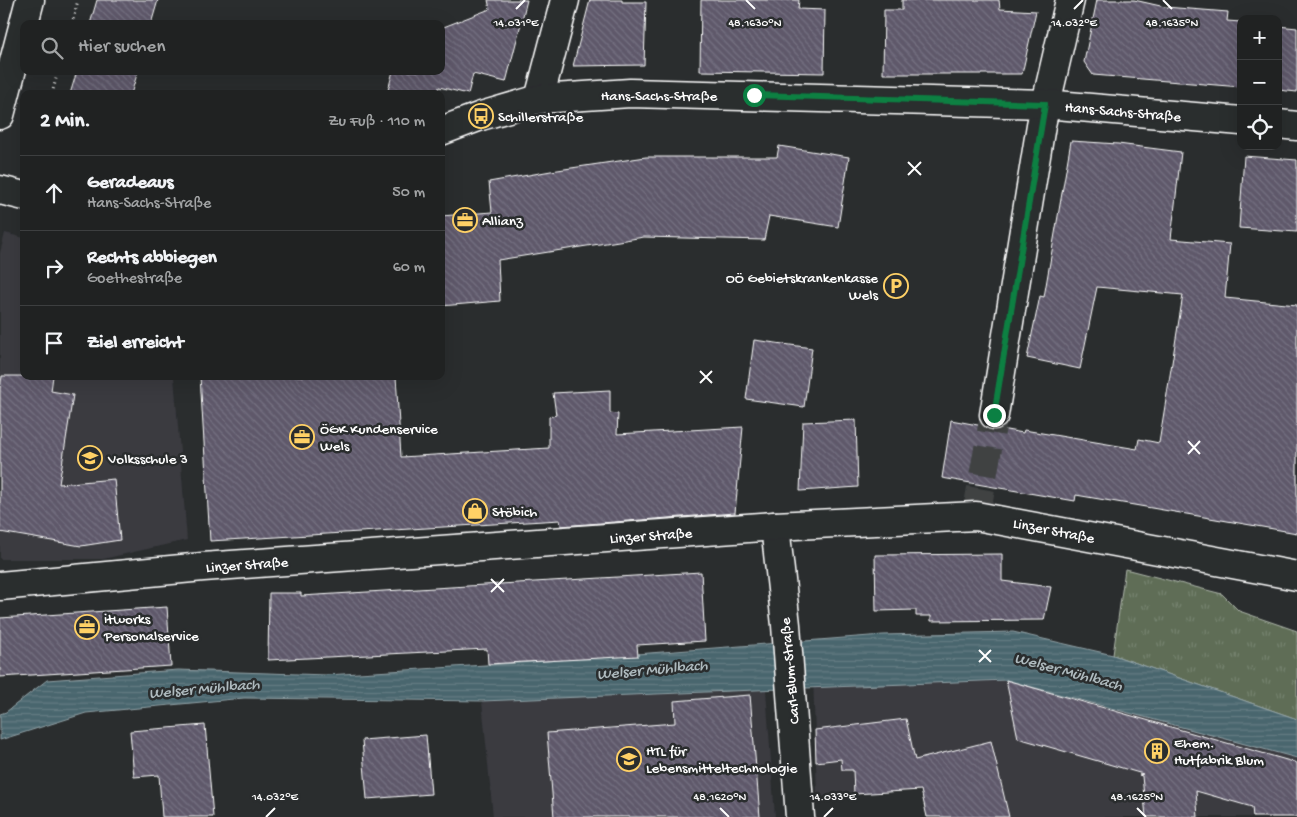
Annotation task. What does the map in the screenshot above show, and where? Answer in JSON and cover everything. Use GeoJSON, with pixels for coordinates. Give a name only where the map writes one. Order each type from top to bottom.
{"type":"FeatureCollection","features":[{"type":"Feature","properties":{"kind":"street"},"geometry":{"type":"LineString","coordinates":[[25,20],[30,0]]}},
{"type":"Feature","properties":{"kind":"street"},"geometry":{"type":"LineString","coordinates":[[539,99],[565,0]]}},
{"type":"Feature","properties":{"kind":"street"},"geometry":{"type":"LineString","coordinates":[[994,415],[1045,104],[1070,0]]}},
{"type":"Feature","properties":{"kind":"street"},"geometry":{"type":"LineString","coordinates":[[0,116],[20,39]]}},
{"type":"Feature","properties":{"kind":"street","name":"Hans-Sachs-Straße"},"geometry":{"type":"LineString","coordinates":[[445,130],[539,99],[630,93],[1045,104],[1237,121]]}},
{"type":"Feature","properties":{"kind":"street"},"geometry":{"type":"LineString","coordinates":[[1282,124],[1297,126]]}},
{"type":"Feature","properties":{"kind":"street"},"geometry":{"type":"LineString","coordinates":[[0,190],[20,195]]}},
{"type":"Feature","properties":{"kind":"street","name":"Linzer Straße"},"geometry":{"type":"LineString","coordinates":[[0,586],[203,567],[775,526],[976,516],[1297,576]]}},
{"type":"Feature","properties":{"kind":"street","name":"Carl-Blum-Straße"},"geometry":{"type":"LineString","coordinates":[[775,526],[786,625],[800,817]]}},
{"type":"Feature","properties":{"kind":"path"},"geometry":{"type":"LineString","coordinates":[[73,20],[78,0]]}},
{"type":"Feature","properties":{"kind":"path"},"geometry":{"type":"LineString","coordinates":[[53,90],[57,75]]}},
{"type":"Feature","properties":{"kind":"shaded area","name":"Volksschule 3"},"geometry":{"type":"Polygon","coordinates":[[[5,233],[20,237],[20,380],[174,380],[187,540],[103,559],[0,559],[0,253],[5,233]]]}},
{"type":"Feature","properties":{"kind":"shaded area"},"geometry":{"type":"Polygon","coordinates":[[[996,669],[1007,680],[1297,758],[1297,817],[927,817],[921,790],[817,797],[813,675],[996,669]]]}},
{"type":"Feature","properties":{"kind":"shaded area","name":"HTL für Lebensmitteltechnologie"},"geometry":{"type":"Polygon","coordinates":[[[766,690],[775,817],[493,817],[482,701],[766,690]]]}},
{"type":"Feature","properties":{"kind":"green space"},"geometry":{"type":"Polygon","coordinates":[[[1125,569],[1222,594],[1239,611],[1297,631],[1297,719],[1113,655],[1125,569]]]}},
{"type":"Feature","properties":{"kind":"water","name":"Welser Mühlbach"},"geometry":{"type":"Polygon","coordinates":[[[1013,632],[1113,655],[1297,719],[1297,758],[1006,680],[482,701],[244,698],[86,713],[0,740],[0,714],[6,712],[47,680],[178,670],[327,675],[533,662],[883,635],[1013,632]]]}},
{"type":"Feature","properties":{"kind":"building"},"geometry":{"type":"Polygon","coordinates":[[[97,0],[158,0],[152,20],[91,20],[97,0]]]}},
{"type":"Feature","properties":{"kind":"building"},"geometry":{"type":"Polygon","coordinates":[[[488,0],[527,0],[506,82],[473,74],[468,94],[439,87],[438,90],[388,90],[392,75],[445,75],[445,26],[490,9],[488,0]]]}},
{"type":"Feature","properties":{"kind":"building"},"geometry":{"type":"Polygon","coordinates":[[[590,0],[646,2],[644,65],[573,66],[590,0]]]}},
{"type":"Feature","properties":{"kind":"building"},"geometry":{"type":"Polygon","coordinates":[[[701,0],[799,0],[798,9],[825,10],[824,73],[700,71],[701,0]]]}},
{"type":"Feature","properties":{"kind":"building"},"geometry":{"type":"Polygon","coordinates":[[[902,0],[999,0],[1000,9],[1036,11],[1022,74],[883,74],[884,10],[902,10],[902,0]]]}},
{"type":"Feature","properties":{"kind":"building"},"geometry":{"type":"Polygon","coordinates":[[[1097,0],[1134,0],[1165,7],[1228,12],[1227,21],[1237,22],[1237,87],[1093,75],[1084,62],[1097,0]]]}},
{"type":"Feature","properties":{"kind":"building"},"geometry":{"type":"Polygon","coordinates":[[[1282,26],[1297,28],[1297,92],[1282,90],[1282,26]]]}},
{"type":"Feature","properties":{"kind":"building"},"geometry":{"type":"Polygon","coordinates":[[[76,75],[137,75],[132,90],[71,90],[76,75]]]}},
{"type":"Feature","properties":{"kind":"building"},"geometry":{"type":"Polygon","coordinates":[[[1071,141],[1118,144],[1181,152],[1171,239],[1230,244],[1225,298],[1297,305],[1297,533],[1076,495],[1075,501],[942,478],[951,420],[983,426],[992,430],[1001,429],[1023,433],[1024,430],[1137,449],[1139,439],[1159,443],[1183,295],[1097,287],[1080,369],[1027,358],[1040,296],[1044,297],[1071,141]]]}},
{"type":"Feature","properties":{"kind":"building"},"geometry":{"type":"Polygon","coordinates":[[[779,146],[849,157],[838,227],[769,216],[764,240],[644,237],[498,260],[500,301],[445,306],[445,216],[492,212],[489,182],[646,157],[777,157],[779,146]]]}},
{"type":"Feature","properties":{"kind":"building"},"geometry":{"type":"Polygon","coordinates":[[[1244,156],[1297,160],[1297,232],[1239,228],[1244,156]]]}},
{"type":"Feature","properties":{"kind":"building"},"geometry":{"type":"Polygon","coordinates":[[[754,340],[812,348],[804,407],[746,399],[754,340]]]}},
{"type":"Feature","properties":{"kind":"building"},"geometry":{"type":"Polygon","coordinates":[[[2,376],[20,376],[20,380],[52,380],[51,391],[73,395],[59,484],[114,479],[120,540],[81,546],[0,532],[0,389],[2,376]]]}},
{"type":"Feature","properties":{"kind":"building"},"geometry":{"type":"Polygon","coordinates":[[[200,380],[396,380],[401,457],[549,448],[549,417],[556,415],[553,393],[610,390],[610,413],[618,414],[617,434],[743,427],[735,513],[561,526],[560,520],[210,541],[200,380]]]}},
{"type":"Feature","properties":{"kind":"building"},"geometry":{"type":"Polygon","coordinates":[[[856,420],[858,487],[800,491],[803,422],[856,420]]]}},
{"type":"Feature","properties":{"kind":"building"},"geometry":{"type":"Polygon","coordinates":[[[1002,554],[1002,581],[1051,587],[1044,620],[931,621],[931,616],[916,616],[916,610],[876,611],[875,555],[1002,554]]]}},
{"type":"Feature","properties":{"kind":"building"},"geometry":{"type":"Polygon","coordinates":[[[701,572],[705,641],[637,645],[638,656],[488,664],[487,649],[268,660],[269,593],[301,593],[301,596],[701,572]]]}},
{"type":"Feature","properties":{"kind":"building"},"geometry":{"type":"Polygon","coordinates":[[[167,607],[171,666],[0,677],[0,618],[167,607]]]}},
{"type":"Feature","properties":{"kind":"building","name":"Ehem. Hutfabrik Blum"},"geometry":{"type":"Polygon","coordinates":[[[1006,680],[1297,763],[1297,817],[1253,817],[1252,807],[1196,791],[1198,817],[1146,817],[1142,776],[1139,775],[1143,774],[1018,738],[1006,680]]]}},
{"type":"Feature","properties":{"kind":"building"},"geometry":{"type":"Polygon","coordinates":[[[750,695],[760,817],[554,817],[547,733],[675,723],[674,701],[750,695]]]}},
{"type":"Feature","properties":{"kind":"building"},"geometry":{"type":"Polygon","coordinates":[[[906,719],[915,760],[991,741],[1009,817],[927,817],[921,790],[854,794],[853,770],[842,770],[841,759],[816,762],[815,730],[906,719]]]}},
{"type":"Feature","properties":{"kind":"building"},"geometry":{"type":"Polygon","coordinates":[[[205,725],[213,817],[162,817],[159,775],[134,777],[130,731],[205,725]]]}},
{"type":"Feature","properties":{"kind":"building"},"geometry":{"type":"Polygon","coordinates":[[[426,735],[431,794],[367,799],[362,740],[426,735]]]}},
{"type":"Feature","properties":{"kind":"tunnel"},"geometry":{"type":"LineString","coordinates":[[976,516],[994,415]]}},
{"type":"Feature","properties":{"kind":"place","name":"Schillerstraße"},"geometry":{"type":"Point","coordinates":[481,116]}},
{"type":"Feature","properties":{"kind":"place","name":"Allianz"},"geometry":{"type":"Point","coordinates":[465,220]}},
{"type":"Feature","properties":{"kind":"place","name":"OÖ Gebietskrankenkasse Wels"},"geometry":{"type":"Point","coordinates":[896,286]}},
{"type":"Feature","properties":{"kind":"place","name":"ÖGK Kundenservice Wels"},"geometry":{"type":"Point","coordinates":[302,437]}},
{"type":"Feature","properties":{"kind":"place","name":"Volksschule 3"},"geometry":{"type":"Point","coordinates":[90,458]}},
{"type":"Feature","properties":{"kind":"place","name":"Stöbich"},"geometry":{"type":"Point","coordinates":[475,511]}},
{"type":"Feature","properties":{"kind":"place","name":"itworks Personalservice"},"geometry":{"type":"Point","coordinates":[87,627]}},
{"type":"Feature","properties":{"kind":"place","name":"Ehem. Hutfabrik Blum"},"geometry":{"type":"Point","coordinates":[1157,751]}},
{"type":"Feature","properties":{"kind":"place","name":"HTL für Lebensmitteltechnologie"},"geometry":{"type":"Point","coordinates":[629,759]}},
{"type":"Feature","properties":{"kind":"route"},"geometry":{"type":"LineString","coordinates":[[754,95],[1045,104],[994,415]]}}]}
